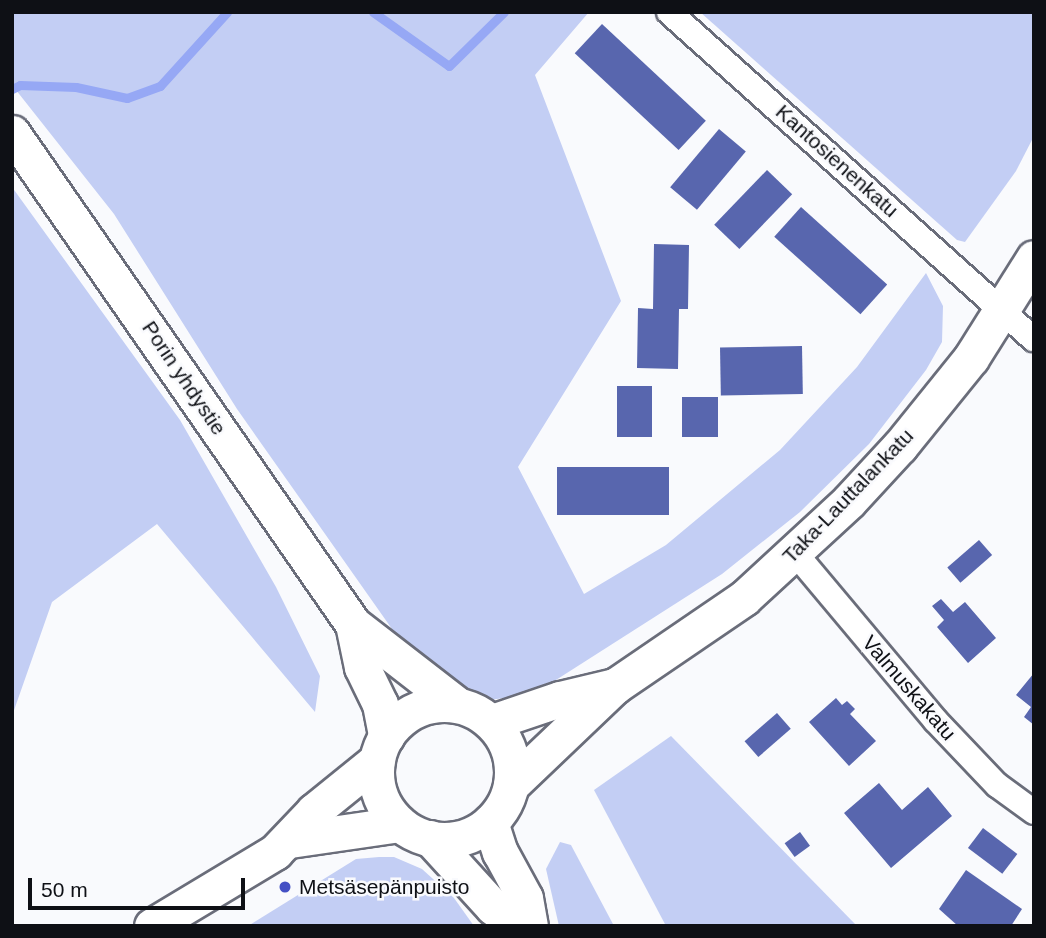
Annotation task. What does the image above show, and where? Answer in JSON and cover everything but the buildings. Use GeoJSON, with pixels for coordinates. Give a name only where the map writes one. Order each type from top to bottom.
{"type":"FeatureCollection","features":[{"type":"Feature","properties":{"kind":"main road","name":"Porin yhdystie"},"geometry":{"type":"LineString","coordinates":[[12,133],[354,624],[456,704]]}},
{"type":"Feature","properties":{"kind":"main road","name":"Taka-Lauttalankatu"},"geometry":{"type":"LineString","coordinates":[[511,785],[615,687],[744,598],[795,553],[900,446],[1004,312],[1034,258]]}},
{"type":"Feature","properties":{"kind":"main road","name":"Porin yhdystie"},"geometry":{"type":"LineString","coordinates":[[354,624],[362,667],[380,704],[382,748]]}},
{"type":"Feature","properties":{"kind":"main road","name":"Taka-Lauttalankatu"},"geometry":{"type":"LineString","coordinates":[[492,722],[560,699],[615,687]]}},
{"type":"Feature","properties":{"kind":"main road"},"geometry":{"type":"LineString","coordinates":[[152,926],[290,840],[314,811],[382,748],[419,708],[456,704],[492,722],[510,753],[511,785],[490,822],[454,839],[415,831],[290,840]]}},
{"type":"Feature","properties":{"kind":"main road"},"geometry":{"type":"LineString","coordinates":[[382,748],[380,794],[415,831],[517,926]]}},
{"type":"Feature","properties":{"kind":"main road"},"geometry":{"type":"LineString","coordinates":[[490,822],[500,852],[526,898],[530,926]]}},
{"type":"Feature","properties":{"kind":"street","name":"Kantosienenkatu"},"geometry":{"type":"LineString","coordinates":[[669,12],[1034,339]]}},
{"type":"Feature","properties":{"kind":"street","name":"Valmuskakatu"},"geometry":{"type":"LineString","coordinates":[[795,553],[935,720],[997,786],[1034,812]]}},
{"type":"Feature","properties":{"kind":"shaded area"},"geometry":{"type":"Polygon","coordinates":[[[12,12],[589,12],[535,75],[621,301],[518,467],[584,594],[666,545],[780,450],[857,367],[926,273],[943,306],[942,342],[926,370],[869,444],[800,512],[722,574],[534,694],[489,700],[438,673],[392,629],[237,409],[114,214],[12,85],[12,12]]]}},
{"type":"Feature","properties":{"kind":"shaded area"},"geometry":{"type":"Polygon","coordinates":[[[700,12],[1034,12],[1034,136],[1016,171],[965,242],[957,240],[700,12]]]}},
{"type":"Feature","properties":{"kind":"shaded area"},"geometry":{"type":"Polygon","coordinates":[[[12,187],[180,420],[276,587],[320,676],[315,712],[157,524],[52,602],[12,716],[12,187]]]}},
{"type":"Feature","properties":{"kind":"shaded area"},"geometry":{"type":"Polygon","coordinates":[[[671,736],[857,926],[666,926],[594,790],[671,736]]]}},
{"type":"Feature","properties":{"kind":"shaded area"},"geometry":{"type":"Polygon","coordinates":[[[560,842],[571,845],[614,926],[559,926],[546,869],[560,842]]]}},
{"type":"Feature","properties":{"kind":"shaded area"},"geometry":{"type":"Polygon","coordinates":[[[394,857],[422,869],[454,898],[474,926],[248,926],[356,859],[394,857]]]}},
{"type":"Feature","properties":{"kind":"waterway"},"geometry":{"type":"LineString","coordinates":[[12,89],[20,85],[76,87],[127,98],[160,86],[227,12]]}},
{"type":"Feature","properties":{"kind":"waterway"},"geometry":{"type":"LineString","coordinates":[[373,12],[449,66],[504,12]]}},
{"type":"Feature","properties":{"kind":"place","name":"Metsäsepänpuisto"},"geometry":{"type":"Point","coordinates":[285,887]}}]}
